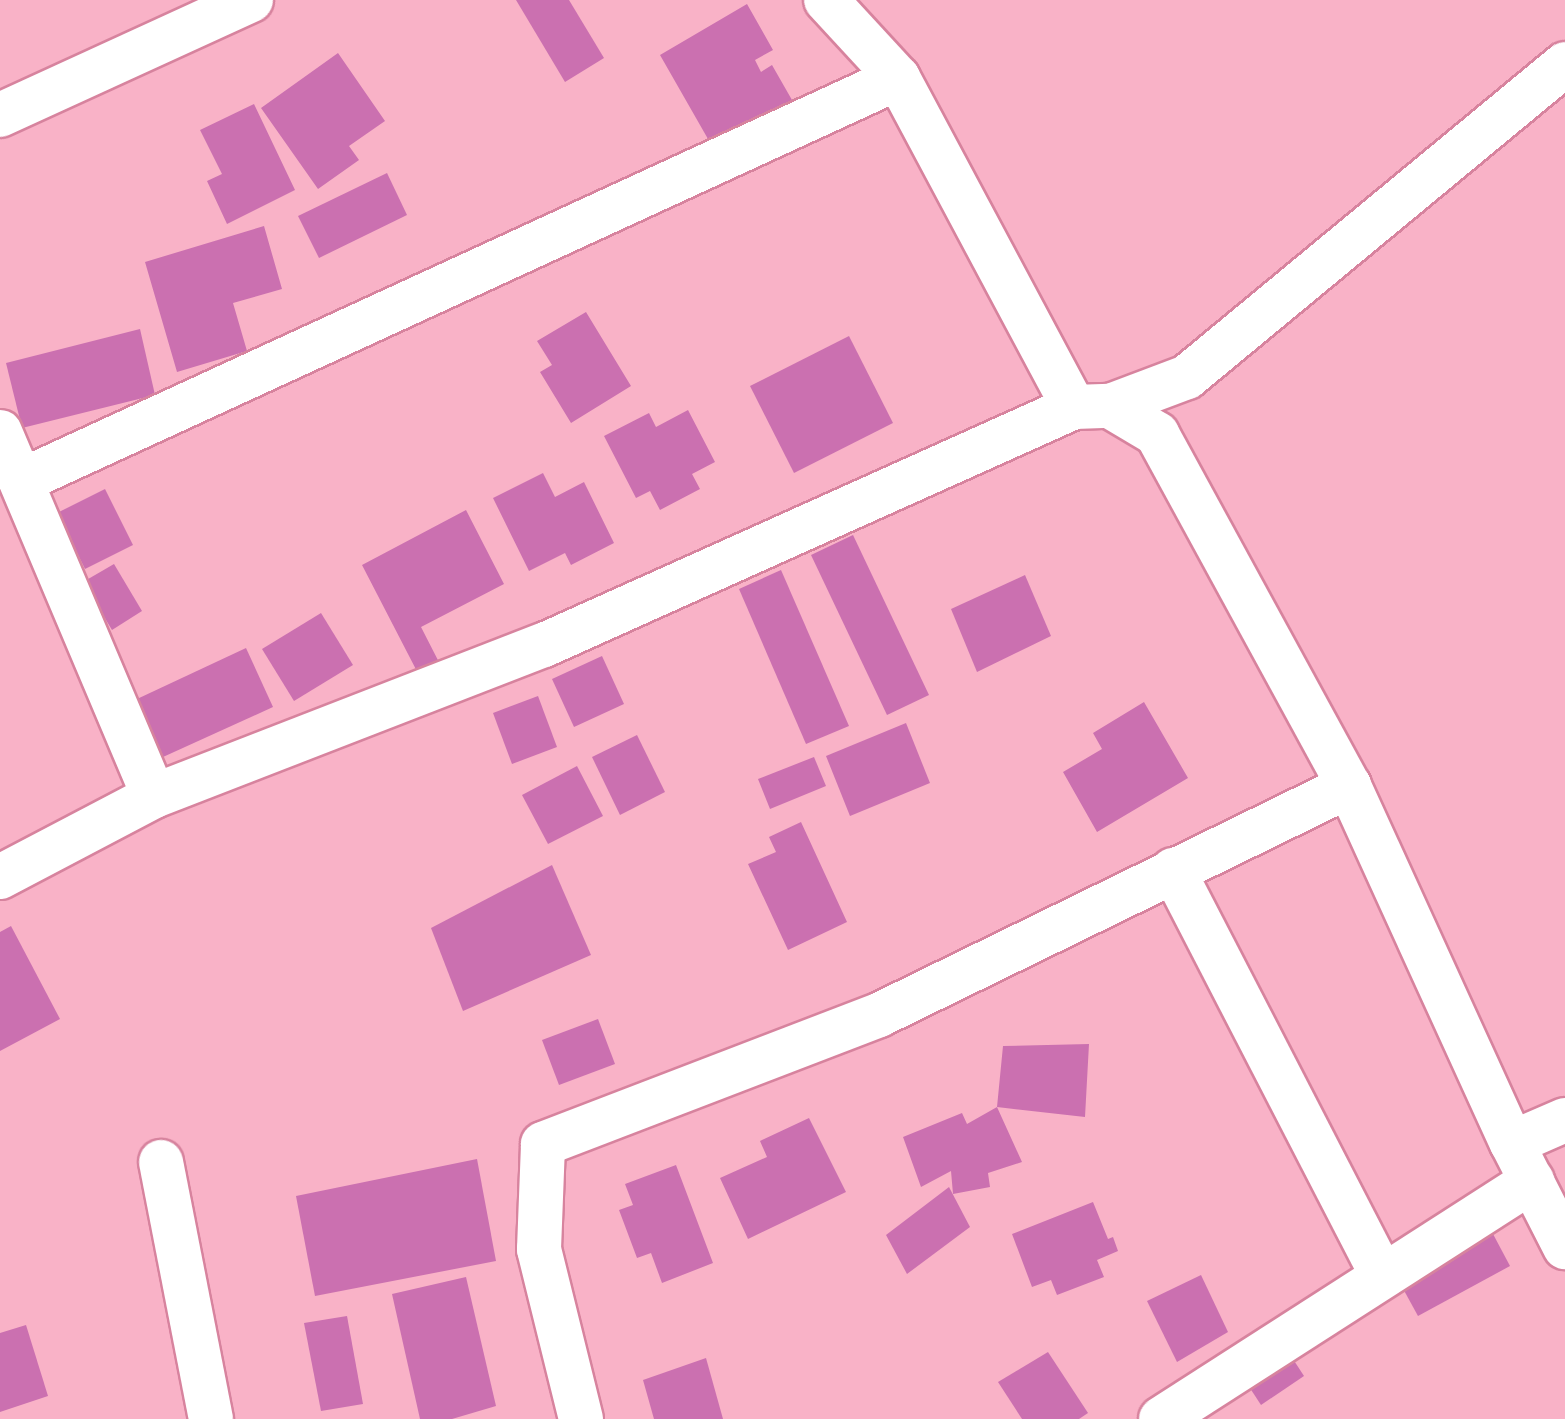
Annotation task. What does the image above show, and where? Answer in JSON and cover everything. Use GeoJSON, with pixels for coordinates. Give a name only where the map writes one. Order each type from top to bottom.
{"type":"FeatureCollection","features":[{"type":"Feature","properties":{"kind":"street"},"geometry":{"type":"LineString","coordinates":[[0,115],[251,0]]}},
{"type":"Feature","properties":{"kind":"street"},"geometry":{"type":"LineString","coordinates":[[826,0],[898,78],[1092,406],[1157,434],[1349,786],[1512,1143],[1565,1247]]}},
{"type":"Feature","properties":{"kind":"street"},"geometry":{"type":"LineString","coordinates":[[1157,434],[1187,377],[1565,64]]}},
{"type":"Feature","properties":{"kind":"street"},"geometry":{"type":"LineString","coordinates":[[21,481],[898,78]]}},
{"type":"Feature","properties":{"kind":"street"},"geometry":{"type":"LineString","coordinates":[[0,877],[154,796],[544,645],[1092,406],[1187,377]]}},
{"type":"Feature","properties":{"kind":"street"},"geometry":{"type":"LineString","coordinates":[[0,432],[154,796]]}},
{"type":"Feature","properties":{"kind":"street"},"geometry":{"type":"LineString","coordinates":[[581,1419],[539,1249],[543,1144],[879,1015],[1349,786]]}},
{"type":"Feature","properties":{"kind":"street"},"geometry":{"type":"LineString","coordinates":[[1173,870],[1382,1275]]}},
{"type":"Feature","properties":{"kind":"street"},"geometry":{"type":"LineString","coordinates":[[1512,1143],[1565,1120]]}},
{"type":"Feature","properties":{"kind":"street"},"geometry":{"type":"LineString","coordinates":[[161,1162],[211,1419]]}},
{"type":"Feature","properties":{"kind":"street"},"geometry":{"type":"LineString","coordinates":[[1161,1419],[1532,1181]]}},
{"type":"Feature","properties":{"kind":"building"},"geometry":{"type":"Polygon","coordinates":[[[516,0],[569,0],[604,58],[565,82],[516,0]]]}},
{"type":"Feature","properties":{"kind":"building"},"geometry":{"type":"Polygon","coordinates":[[[747,4],[773,50],[755,60],[761,72],[772,65],[796,107],[716,153],[660,55],[747,4]]]}},
{"type":"Feature","properties":{"kind":"building"},"geometry":{"type":"Polygon","coordinates":[[[338,53],[385,121],[349,146],[359,160],[318,189],[261,108],[338,53]]]}},
{"type":"Feature","properties":{"kind":"building"},"geometry":{"type":"Polygon","coordinates":[[[254,104],[295,190],[227,224],[207,181],[222,174],[200,130],[254,104]]]}},
{"type":"Feature","properties":{"kind":"building"},"geometry":{"type":"Polygon","coordinates":[[[387,173],[407,215],[319,258],[298,216],[387,173]]]}},
{"type":"Feature","properties":{"kind":"building"},"geometry":{"type":"Polygon","coordinates":[[[264,226],[282,289],[233,303],[247,351],[177,372],[145,262],[264,226]]]}},
{"type":"Feature","properties":{"kind":"building"},"geometry":{"type":"Polygon","coordinates":[[[586,312],[631,386],[571,423],[540,372],[552,365],[537,341],[586,312]]]}},
{"type":"Feature","properties":{"kind":"building"},"geometry":{"type":"Polygon","coordinates":[[[140,329],[155,395],[22,428],[6,363],[140,329]]]}},
{"type":"Feature","properties":{"kind":"building"},"geometry":{"type":"Polygon","coordinates":[[[849,336],[893,423],[794,473],[750,386],[849,336]]]}},
{"type":"Feature","properties":{"kind":"building"},"geometry":{"type":"Polygon","coordinates":[[[688,410],[715,462],[692,474],[700,489],[660,510],[650,491],[636,498],[604,436],[649,413],[656,427],[688,410]]]}},
{"type":"Feature","properties":{"kind":"building"},"geometry":{"type":"Polygon","coordinates":[[[543,473],[555,497],[584,482],[614,543],[571,565],[565,553],[529,571],[493,498],[543,473]]]}},
{"type":"Feature","properties":{"kind":"building"},"geometry":{"type":"Polygon","coordinates":[[[105,489],[133,545],[85,569],[57,513],[105,489]]]}},
{"type":"Feature","properties":{"kind":"building"},"geometry":{"type":"Polygon","coordinates":[[[466,510],[504,584],[421,627],[444,672],[423,683],[362,565],[466,510]]]}},
{"type":"Feature","properties":{"kind":"building"},"geometry":{"type":"Polygon","coordinates":[[[853,535],[929,695],[887,715],[811,555],[853,535]]]}},
{"type":"Feature","properties":{"kind":"building"},"geometry":{"type":"Polygon","coordinates":[[[114,564],[142,611],[112,630],[83,582],[114,564]]]}},
{"type":"Feature","properties":{"kind":"building"},"geometry":{"type":"Polygon","coordinates":[[[781,570],[849,726],[806,744],[739,589],[781,570]]]}},
{"type":"Feature","properties":{"kind":"building"},"geometry":{"type":"Polygon","coordinates":[[[1025,575],[1051,636],[977,672],[951,609],[1025,575]]]}},
{"type":"Feature","properties":{"kind":"building"},"geometry":{"type":"Polygon","coordinates":[[[321,613],[353,665],[294,701],[262,649],[321,613]]]}},
{"type":"Feature","properties":{"kind":"building"},"geometry":{"type":"Polygon","coordinates":[[[246,648],[273,707],[163,757],[137,699],[246,648]]]}},
{"type":"Feature","properties":{"kind":"building"},"geometry":{"type":"Polygon","coordinates":[[[602,656],[624,704],[574,727],[552,679],[602,656]]]}},
{"type":"Feature","properties":{"kind":"building"},"geometry":{"type":"Polygon","coordinates":[[[538,696],[557,747],[512,764],[493,713],[538,696]]]}},
{"type":"Feature","properties":{"kind":"building"},"geometry":{"type":"Polygon","coordinates":[[[1144,702],[1188,778],[1097,832],[1063,772],[1102,749],[1093,733],[1144,702]]]}},
{"type":"Feature","properties":{"kind":"building"},"geometry":{"type":"Polygon","coordinates":[[[906,723],[930,783],[850,816],[826,756],[906,723]]]}},
{"type":"Feature","properties":{"kind":"building"},"geometry":{"type":"Polygon","coordinates":[[[637,735],[665,792],[620,815],[592,757],[637,735]]]}},
{"type":"Feature","properties":{"kind":"building"},"geometry":{"type":"Polygon","coordinates":[[[814,757],[826,786],[770,809],[758,779],[814,757]]]}},
{"type":"Feature","properties":{"kind":"building"},"geometry":{"type":"Polygon","coordinates":[[[577,766],[603,816],[548,844],[522,795],[577,766]]]}},
{"type":"Feature","properties":{"kind":"building"},"geometry":{"type":"Polygon","coordinates":[[[801,822],[847,922],[788,950],[748,864],[776,852],[769,837],[801,822]]]}},
{"type":"Feature","properties":{"kind":"building"},"geometry":{"type":"Polygon","coordinates":[[[552,865],[591,955],[463,1011],[431,928],[552,865]]]}},
{"type":"Feature","properties":{"kind":"building"},"geometry":{"type":"Polygon","coordinates":[[[11,926],[60,1019],[0,1051],[0,932],[11,926]]]}},
{"type":"Feature","properties":{"kind":"building"},"geometry":{"type":"Polygon","coordinates":[[[598,1019],[615,1064],[559,1085],[542,1040],[598,1019]]]}},
{"type":"Feature","properties":{"kind":"building"},"geometry":{"type":"Polygon","coordinates":[[[1089,1044],[1085,1117],[997,1107],[1003,1046],[1089,1044]]]}},
{"type":"Feature","properties":{"kind":"building"},"geometry":{"type":"Polygon","coordinates":[[[997,1107],[1022,1162],[988,1173],[990,1187],[953,1194],[951,1171],[921,1187],[903,1137],[962,1113],[967,1124],[997,1107]]]}},
{"type":"Feature","properties":{"kind":"building"},"geometry":{"type":"Polygon","coordinates":[[[809,1118],[846,1192],[748,1239],[720,1178],[767,1157],[760,1141],[809,1118]]]}},
{"type":"Feature","properties":{"kind":"building"},"geometry":{"type":"Polygon","coordinates":[[[477,1159],[496,1261],[315,1296],[296,1196],[477,1159]]]}},
{"type":"Feature","properties":{"kind":"building"},"geometry":{"type":"Polygon","coordinates":[[[676,1165],[713,1263],[662,1283],[651,1253],[637,1258],[619,1210],[633,1205],[625,1184],[676,1165]]]}},
{"type":"Feature","properties":{"kind":"building"},"geometry":{"type":"Polygon","coordinates":[[[949,1187],[970,1227],[907,1274],[886,1235],[949,1187]]]}},
{"type":"Feature","properties":{"kind":"building"},"geometry":{"type":"Polygon","coordinates":[[[1093,1202],[1108,1239],[1113,1237],[1118,1251],[1097,1260],[1104,1277],[1057,1295],[1051,1280],[1032,1287],[1012,1234],[1093,1202]]]}},
{"type":"Feature","properties":{"kind":"building"},"geometry":{"type":"Polygon","coordinates":[[[1493,1234],[1510,1266],[1418,1316],[1401,1285],[1493,1234]]]}},
{"type":"Feature","properties":{"kind":"building"},"geometry":{"type":"Polygon","coordinates":[[[1201,1275],[1228,1332],[1177,1362],[1147,1301],[1201,1275]]]}},
{"type":"Feature","properties":{"kind":"building"},"geometry":{"type":"Polygon","coordinates":[[[466,1277],[496,1406],[452,1419],[420,1419],[392,1294],[466,1277]]]}},
{"type":"Feature","properties":{"kind":"building"},"geometry":{"type":"Polygon","coordinates":[[[347,1316],[363,1404],[321,1411],[304,1323],[347,1316]]]}},
{"type":"Feature","properties":{"kind":"building"},"geometry":{"type":"Polygon","coordinates":[[[26,1325],[48,1396],[0,1412],[0,1333],[26,1325]]]}},
{"type":"Feature","properties":{"kind":"building"},"geometry":{"type":"Polygon","coordinates":[[[1048,1352],[1088,1413],[1079,1419],[1022,1419],[998,1382],[1048,1352]]]}},
{"type":"Feature","properties":{"kind":"building"},"geometry":{"type":"Polygon","coordinates":[[[1289,1353],[1304,1376],[1261,1405],[1246,1382],[1289,1353]]]}},
{"type":"Feature","properties":{"kind":"building"},"geometry":{"type":"Polygon","coordinates":[[[706,1358],[723,1419],[654,1419],[643,1380],[706,1358]]]}}]}
